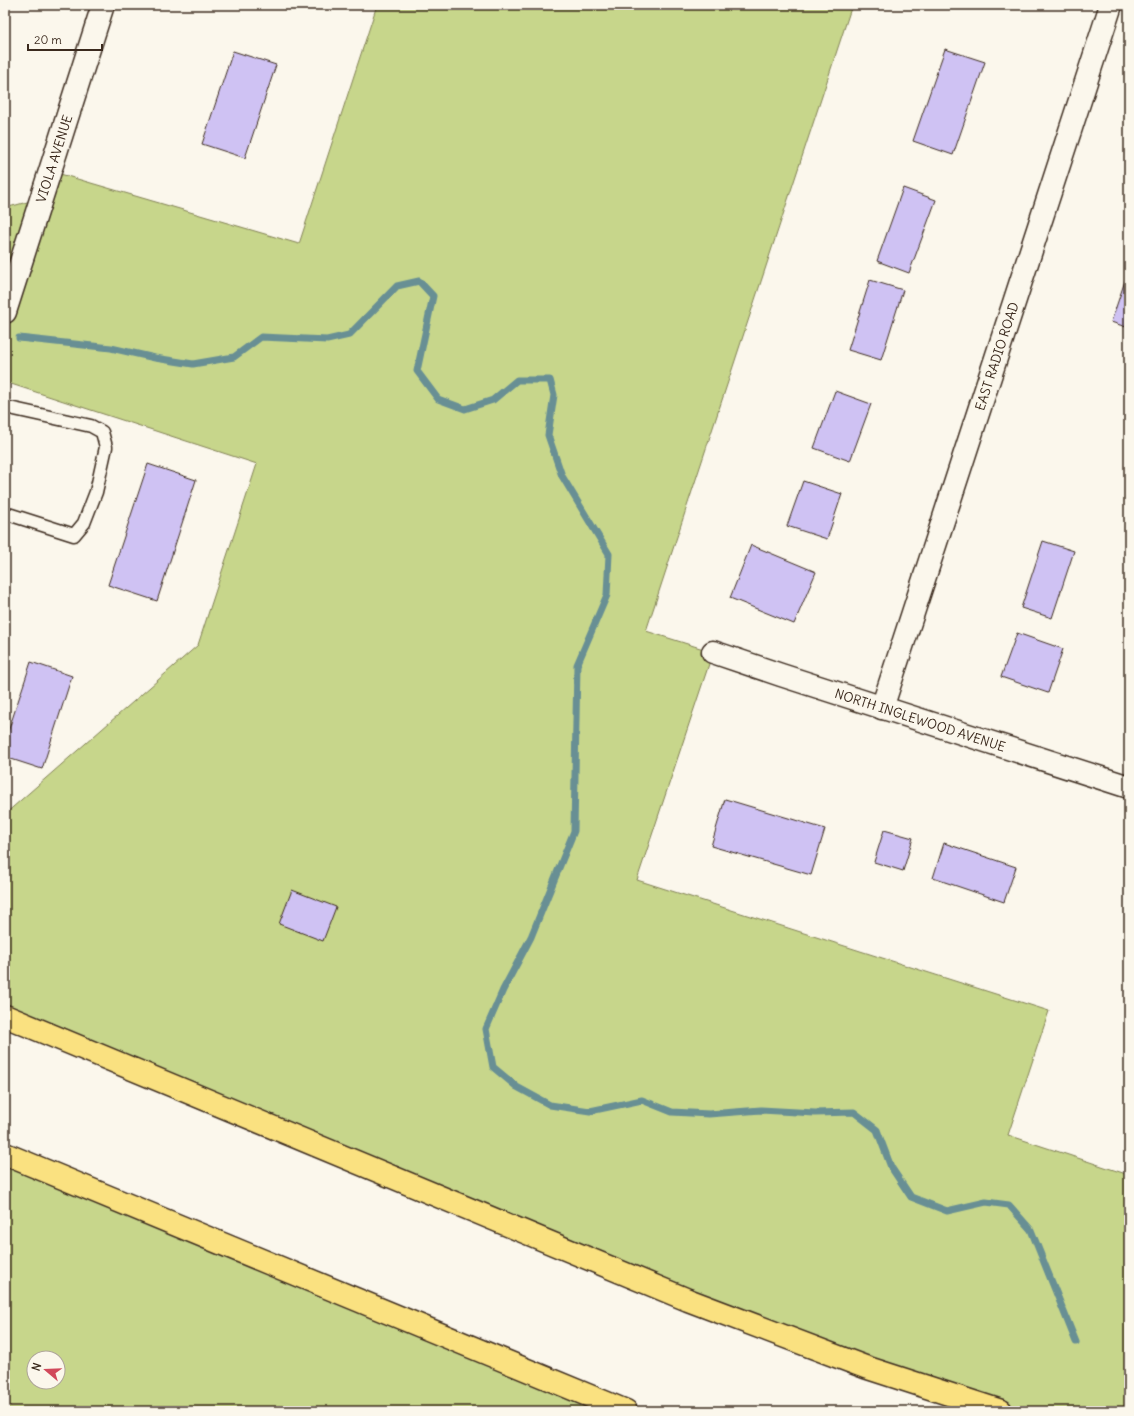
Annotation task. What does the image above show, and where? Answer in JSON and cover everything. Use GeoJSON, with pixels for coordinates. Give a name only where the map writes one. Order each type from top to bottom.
{"type":"FeatureCollection","features":[{"type":"Feature","properties":{"kind":"highway"},"geometry":{"type":"LineString","coordinates":[[5,1016],[688,1300],[865,1366],[1001,1411]]}},
{"type":"Feature","properties":{"kind":"highway"},"geometry":{"type":"LineString","coordinates":[[5,1154],[626,1411]]}},
{"type":"Feature","properties":{"kind":"street","name":"VIOLA AVENUE"},"geometry":{"type":"LineString","coordinates":[[5,312],[103,5]]}},
{"type":"Feature","properties":{"kind":"street","name":"EAST RADIO ROAD"},"geometry":{"type":"LineString","coordinates":[[882,708],[1111,5]]}},
{"type":"Feature","properties":{"kind":"street","name":"NORTH INGLEWOOD AVENUE"},"geometry":{"type":"LineString","coordinates":[[713,652],[1129,787]]}},
{"type":"Feature","properties":{"kind":"lane"},"geometry":{"type":"LineString","coordinates":[[5,407],[91,426],[102,432],[106,447],[96,492],[84,523],[74,534],[5,513]]}},
{"type":"Feature","properties":{"kind":"green space"},"geometry":{"type":"Polygon","coordinates":[[[377,5],[852,5],[646,631],[713,652],[637,880],[1049,1011],[1008,1135],[1129,1175],[1129,1411],[1001,1411],[961,1399],[5,1016],[5,814],[198,645],[257,464],[5,382],[5,208],[42,198],[50,171],[299,244],[377,5]]]}},
{"type":"Feature","properties":{"kind":"green space"},"geometry":{"type":"Polygon","coordinates":[[[5,1154],[626,1411],[5,1411],[5,1154]]]}},
{"type":"Feature","properties":{"kind":"building"},"geometry":{"type":"Polygon","coordinates":[[[945,49],[985,62],[953,155],[913,141],[945,49]]]}},
{"type":"Feature","properties":{"kind":"building"},"geometry":{"type":"Polygon","coordinates":[[[233,51],[276,65],[245,158],[202,144],[233,51]]]}},
{"type":"Feature","properties":{"kind":"building"},"geometry":{"type":"Polygon","coordinates":[[[903,188],[936,200],[909,273],[877,261],[903,188]]]}},
{"type":"Feature","properties":{"kind":"building"},"geometry":{"type":"Polygon","coordinates":[[[1127,275],[1129,276],[1129,328],[1111,322],[1127,275]]]}},
{"type":"Feature","properties":{"kind":"building"},"geometry":{"type":"Polygon","coordinates":[[[870,280],[903,290],[881,360],[848,350],[870,280]]]}},
{"type":"Feature","properties":{"kind":"building"},"geometry":{"type":"Polygon","coordinates":[[[835,391],[871,404],[850,461],[814,448],[835,391]]]}},
{"type":"Feature","properties":{"kind":"building"},"geometry":{"type":"Polygon","coordinates":[[[148,464],[196,480],[157,601],[108,585],[148,464]]]}},
{"type":"Feature","properties":{"kind":"building"},"geometry":{"type":"Polygon","coordinates":[[[803,481],[842,494],[827,539],[787,526],[803,481]]]}},
{"type":"Feature","properties":{"kind":"building"},"geometry":{"type":"Polygon","coordinates":[[[1043,541],[1074,551],[1052,618],[1021,608],[1043,541]]]}},
{"type":"Feature","properties":{"kind":"building"},"geometry":{"type":"Polygon","coordinates":[[[751,545],[816,572],[794,624],[730,598],[751,545]]]}},
{"type":"Feature","properties":{"kind":"building"},"geometry":{"type":"Polygon","coordinates":[[[1017,633],[1063,649],[1048,693],[1001,677],[1017,633]]]}},
{"type":"Feature","properties":{"kind":"building"},"geometry":{"type":"Polygon","coordinates":[[[31,662],[72,676],[42,769],[5,757],[5,741],[31,662]]]}},
{"type":"Feature","properties":{"kind":"building"},"geometry":{"type":"Polygon","coordinates":[[[725,799],[825,829],[811,875],[711,846],[725,799]]]}},
{"type":"Feature","properties":{"kind":"building"},"geometry":{"type":"Polygon","coordinates":[[[884,830],[913,838],[903,871],[874,862],[884,830]]]}},
{"type":"Feature","properties":{"kind":"building"},"geometry":{"type":"Polygon","coordinates":[[[944,843],[1016,867],[1004,902],[933,878],[944,843]]]}},
{"type":"Feature","properties":{"kind":"building"},"geometry":{"type":"Polygon","coordinates":[[[292,890],[336,907],[323,941],[279,924],[292,890]]]}},
{"type":"Feature","properties":{"kind":"waterway"},"geometry":{"type":"LineString","coordinates":[[19,338],[111,348],[155,358],[193,364],[234,357],[261,337],[327,340],[349,335],[397,286],[419,281],[433,296],[417,371],[438,399],[465,409],[493,400],[517,380],[550,380],[554,395],[548,435],[562,476],[609,554],[607,595],[577,665],[574,831],[531,937],[503,990],[486,1029],[493,1067],[517,1087],[550,1105],[590,1111],[642,1100],[672,1112],[709,1114],[761,1110],[815,1113],[854,1112],[877,1130],[891,1167],[911,1197],[947,1211],[986,1202],[1009,1205],[1031,1230],[1076,1342]]}}]}
